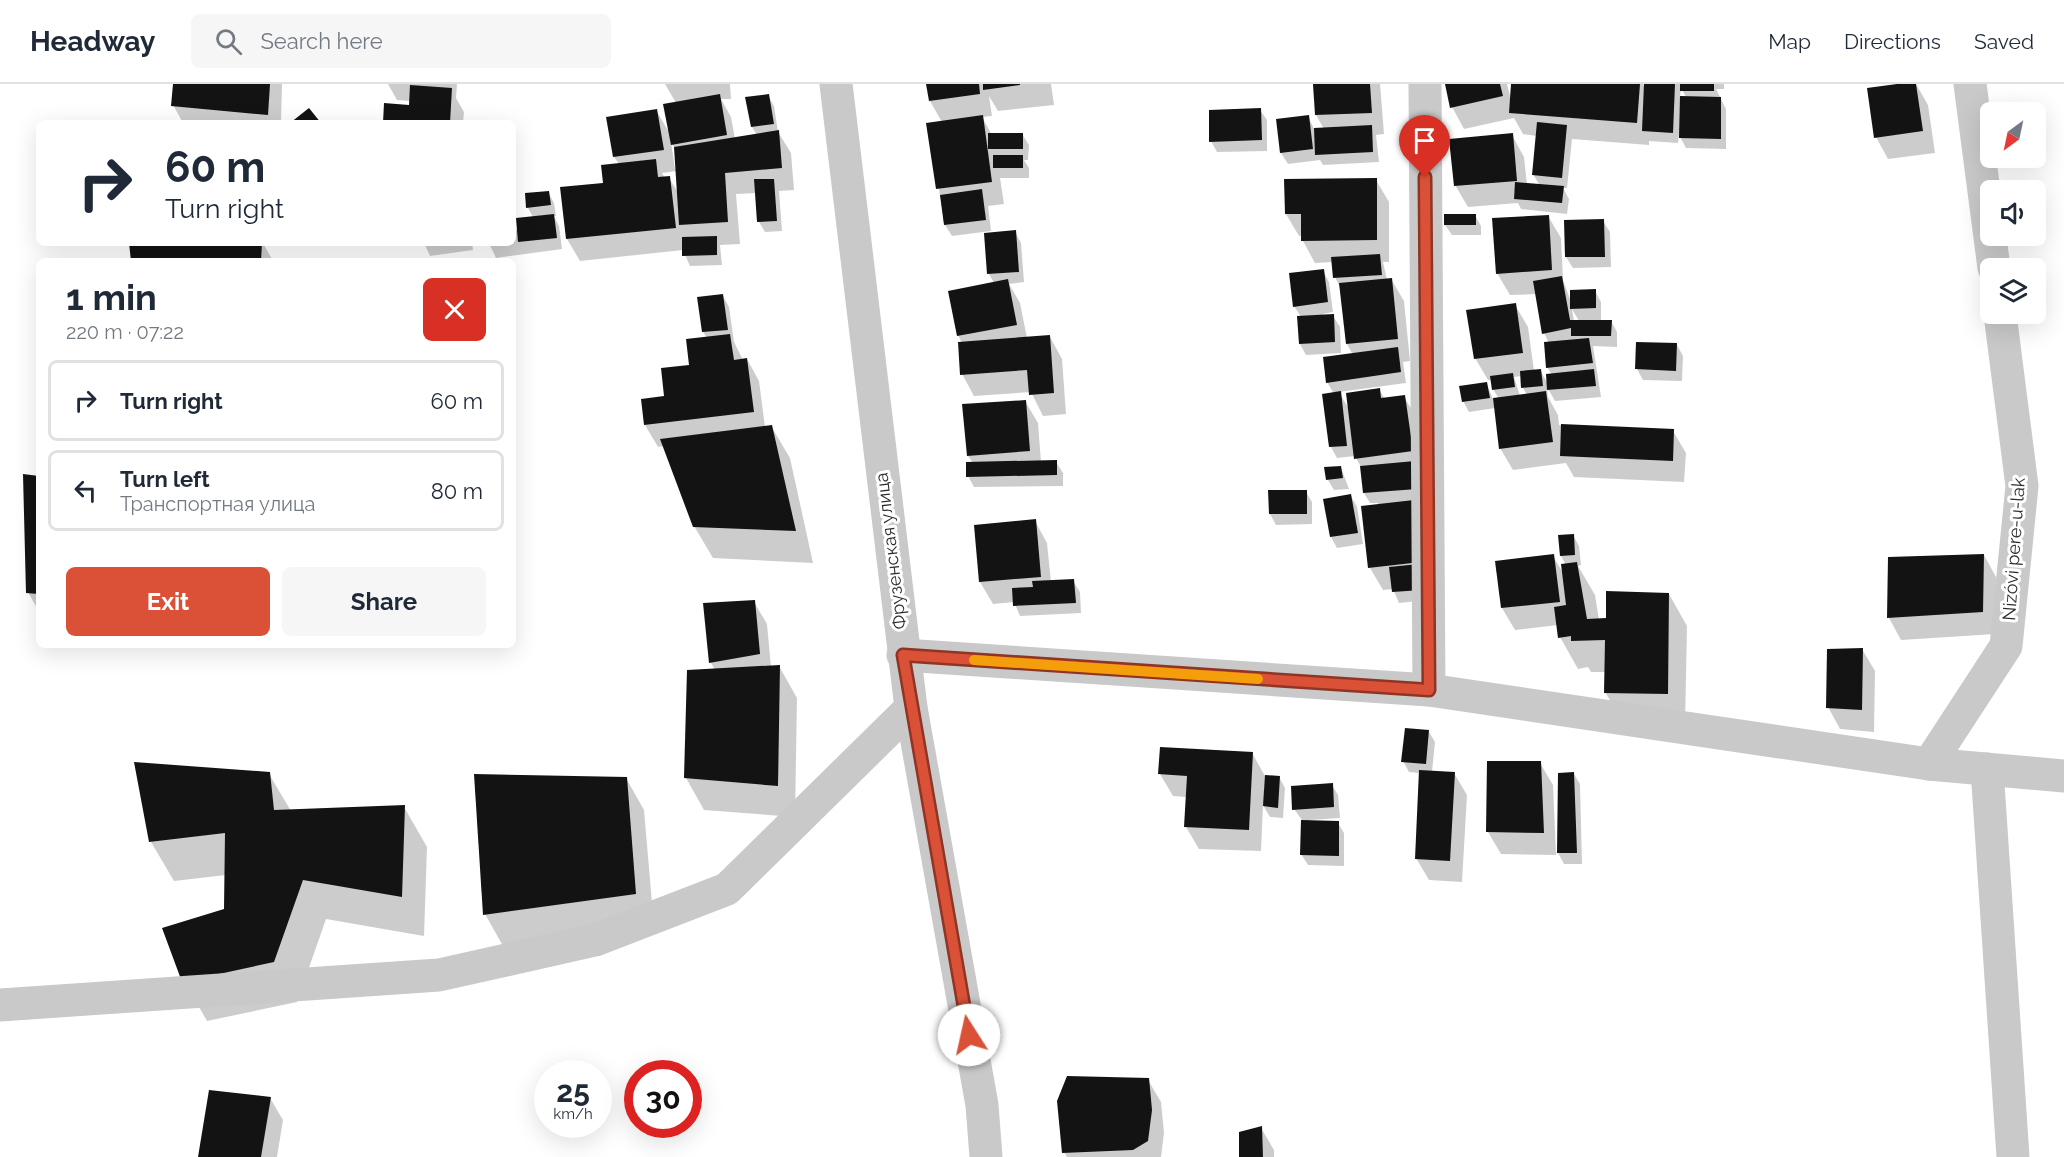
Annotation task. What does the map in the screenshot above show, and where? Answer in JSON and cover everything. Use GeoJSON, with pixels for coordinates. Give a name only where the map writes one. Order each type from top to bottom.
{"type":"FeatureCollection","features":[{"type":"Feature","properties":{"kind":"street","name":"Фрузенская улица"},"geometry":{"type":"LineString","coordinates":[[836,84],[903,655],[982,1106],[986,1157]]}},
{"type":"Feature","properties":{"kind":"street"},"geometry":{"type":"LineString","coordinates":[[1425,84],[1429,690]]}},
{"type":"Feature","properties":{"kind":"street"},"geometry":{"type":"LineString","coordinates":[[1970,84],[1993,258]]}},
{"type":"Feature","properties":{"kind":"street","name":"Nizóvi pere-u-lak"},"geometry":{"type":"LineString","coordinates":[[1929,764],[2006,646],[2022,486],[2001,324]]}},
{"type":"Feature","properties":{"kind":"street"},"geometry":{"type":"LineString","coordinates":[[903,655],[1429,690],[1929,764],[2064,776]]}},
{"type":"Feature","properties":{"kind":"street"},"geometry":{"type":"LineString","coordinates":[[0,1005],[439,975],[595,940],[728,888],[911,708]]}},
{"type":"Feature","properties":{"kind":"street"},"geometry":{"type":"LineString","coordinates":[[1987,769],[2013,1157]]}},
{"type":"Feature","properties":{"kind":"building"},"geometry":{"type":"Polygon","coordinates":[[[173,84],[270,84],[268,115],[171,106],[173,84]]]}},
{"type":"Feature","properties":{"kind":"building"},"geometry":{"type":"Polygon","coordinates":[[[926,84],[979,84],[980,94],[929,101],[926,84]]]}},
{"type":"Feature","properties":{"kind":"building"},"geometry":{"type":"Polygon","coordinates":[[[983,84],[1020,84],[1020,85],[983,90],[983,84]]]}},
{"type":"Feature","properties":{"kind":"building"},"geometry":{"type":"Polygon","coordinates":[[[1313,84],[1370,84],[1372,113],[1315,115],[1313,84]]]}},
{"type":"Feature","properties":{"kind":"building"},"geometry":{"type":"Polygon","coordinates":[[[1445,84],[1500,84],[1503,96],[1450,108],[1445,84]]]}},
{"type":"Feature","properties":{"kind":"building"},"geometry":{"type":"Polygon","coordinates":[[[1511,84],[1640,84],[1637,123],[1509,113],[1511,84]]]}},
{"type":"Feature","properties":{"kind":"building"},"geometry":{"type":"Polygon","coordinates":[[[1644,84],[1675,84],[1673,133],[1642,131],[1644,84]]]}},
{"type":"Feature","properties":{"kind":"building"},"geometry":{"type":"Polygon","coordinates":[[[1680,84],[1714,84],[1714,91],[1680,91],[1680,84]]]}},
{"type":"Feature","properties":{"kind":"building"},"geometry":{"type":"Polygon","coordinates":[[[1916,84],[1923,131],[1874,138],[1867,88],[1916,84]]]}},
{"type":"Feature","properties":{"kind":"building"},"geometry":{"type":"Polygon","coordinates":[[[410,85],[452,88],[450,120],[383,120],[384,103],[409,105],[410,85]]]}},
{"type":"Feature","properties":{"kind":"building"},"geometry":{"type":"Polygon","coordinates":[[[720,94],[727,135],[671,145],[663,104],[720,94]]]}},
{"type":"Feature","properties":{"kind":"building"},"geometry":{"type":"Polygon","coordinates":[[[769,94],[774,124],[751,127],[745,97],[769,94]]]}},
{"type":"Feature","properties":{"kind":"building"},"geometry":{"type":"Polygon","coordinates":[[[1680,96],[1721,97],[1721,139],[1679,138],[1680,96]]]}},
{"type":"Feature","properties":{"kind":"building"},"geometry":{"type":"Polygon","coordinates":[[[309,108],[319,120],[294,120],[309,108]]]}},
{"type":"Feature","properties":{"kind":"building"},"geometry":{"type":"Polygon","coordinates":[[[1261,108],[1262,140],[1209,142],[1209,110],[1261,108]]]}},
{"type":"Feature","properties":{"kind":"building"},"geometry":{"type":"Polygon","coordinates":[[[657,109],[664,150],[613,157],[606,117],[657,109]]]}},
{"type":"Feature","properties":{"kind":"building"},"geometry":{"type":"Polygon","coordinates":[[[983,115],[992,182],[936,189],[926,123],[983,115]]]}},
{"type":"Feature","properties":{"kind":"building"},"geometry":{"type":"Polygon","coordinates":[[[1309,115],[1313,149],[1280,153],[1276,119],[1309,115]]]}},
{"type":"Feature","properties":{"kind":"building"},"geometry":{"type":"Polygon","coordinates":[[[1537,122],[1567,125],[1562,178],[1532,175],[1537,122]]]}},
{"type":"Feature","properties":{"kind":"building"},"geometry":{"type":"Polygon","coordinates":[[[1372,125],[1373,152],[1315,155],[1314,128],[1372,125]]]}},
{"type":"Feature","properties":{"kind":"building"},"geometry":{"type":"Polygon","coordinates":[[[779,130],[782,168],[725,173],[728,222],[679,225],[674,147],[779,130]]]}},
{"type":"Feature","properties":{"kind":"building"},"geometry":{"type":"Polygon","coordinates":[[[988,133],[1023,133],[1023,149],[988,149],[988,133]]]}},
{"type":"Feature","properties":{"kind":"building"},"geometry":{"type":"Polygon","coordinates":[[[1513,133],[1517,181],[1454,186],[1449,139],[1513,133]]]}},
{"type":"Feature","properties":{"kind":"building"},"geometry":{"type":"Polygon","coordinates":[[[993,155],[1023,155],[1023,168],[993,168],[993,155]]]}},
{"type":"Feature","properties":{"kind":"building"},"geometry":{"type":"Polygon","coordinates":[[[656,159],[658,177],[670,176],[676,228],[566,239],[560,187],[603,183],[601,165],[656,159]]]}},
{"type":"Feature","properties":{"kind":"building"},"geometry":{"type":"Polygon","coordinates":[[[1377,178],[1377,240],[1301,241],[1301,214],[1285,214],[1284,179],[1377,178]]]}},
{"type":"Feature","properties":{"kind":"building"},"geometry":{"type":"Polygon","coordinates":[[[754,179],[774,179],[777,221],[757,222],[754,179]]]}},
{"type":"Feature","properties":{"kind":"building"},"geometry":{"type":"Polygon","coordinates":[[[1515,182],[1564,186],[1562,203],[1514,199],[1515,182]]]}},
{"type":"Feature","properties":{"kind":"building"},"geometry":{"type":"Polygon","coordinates":[[[982,189],[986,220],[944,225],[940,195],[982,189]]]}},
{"type":"Feature","properties":{"kind":"building"},"geometry":{"type":"Polygon","coordinates":[[[549,191],[551,205],[526,208],[525,193],[549,191]]]}},
{"type":"Feature","properties":{"kind":"building"},"geometry":{"type":"Polygon","coordinates":[[[554,214],[557,238],[518,242],[516,218],[554,214]]]}},
{"type":"Feature","properties":{"kind":"building"},"geometry":{"type":"Polygon","coordinates":[[[1444,214],[1476,214],[1476,225],[1444,225],[1444,214]]]}},
{"type":"Feature","properties":{"kind":"building"},"geometry":{"type":"Polygon","coordinates":[[[1549,215],[1552,270],[1496,274],[1492,218],[1549,215]]]}},
{"type":"Feature","properties":{"kind":"building"},"geometry":{"type":"Polygon","coordinates":[[[1604,219],[1605,257],[1565,257],[1564,220],[1604,219]]]}},
{"type":"Feature","properties":{"kind":"building"},"geometry":{"type":"Polygon","coordinates":[[[1016,230],[1019,272],[987,274],[984,233],[1016,230]]]}},
{"type":"Feature","properties":{"kind":"building"},"geometry":{"type":"Polygon","coordinates":[[[717,236],[717,255],[682,256],[682,237],[717,236]]]}},
{"type":"Feature","properties":{"kind":"building"},"geometry":{"type":"Polygon","coordinates":[[[129,246],[262,246],[261,258],[131,258],[129,246]]]}},
{"type":"Feature","properties":{"kind":"building"},"geometry":{"type":"Polygon","coordinates":[[[1380,254],[1382,275],[1333,278],[1331,257],[1380,254]]]}},
{"type":"Feature","properties":{"kind":"building"},"geometry":{"type":"Polygon","coordinates":[[[1324,269],[1328,302],[1293,307],[1289,273],[1324,269]]]}},
{"type":"Feature","properties":{"kind":"building"},"geometry":{"type":"Polygon","coordinates":[[[1562,276],[1570,320],[1612,320],[1611,336],[1571,336],[1571,328],[1542,334],[1533,281],[1562,276]]]}},
{"type":"Feature","properties":{"kind":"building"},"geometry":{"type":"Polygon","coordinates":[[[1392,278],[1398,339],[1346,344],[1339,283],[1392,278]]]}},
{"type":"Feature","properties":{"kind":"building"},"geometry":{"type":"Polygon","coordinates":[[[1008,279],[1017,325],[957,336],[948,291],[1008,279]]]}},
{"type":"Feature","properties":{"kind":"building"},"geometry":{"type":"Polygon","coordinates":[[[1596,289],[1596,308],[1570,309],[1570,290],[1596,289]]]}},
{"type":"Feature","properties":{"kind":"building"},"geometry":{"type":"Polygon","coordinates":[[[723,294],[728,330],[702,332],[697,297],[723,294]]]}},
{"type":"Feature","properties":{"kind":"building"},"geometry":{"type":"Polygon","coordinates":[[[1516,303],[1523,353],[1474,359],[1466,310],[1516,303]]]}},
{"type":"Feature","properties":{"kind":"building"},"geometry":{"type":"Polygon","coordinates":[[[1334,314],[1335,342],[1299,344],[1297,316],[1334,314]]]}},
{"type":"Feature","properties":{"kind":"building"},"geometry":{"type":"Polygon","coordinates":[[[730,334],[734,360],[747,358],[754,412],[644,425],[641,399],[664,396],[661,368],[689,365],[686,339],[730,334]]]}},
{"type":"Feature","properties":{"kind":"building"},"geometry":{"type":"Polygon","coordinates":[[[1050,335],[1054,393],[1029,395],[1027,370],[960,375],[958,342],[1050,335]]]}},
{"type":"Feature","properties":{"kind":"building"},"geometry":{"type":"Polygon","coordinates":[[[1589,338],[1593,363],[1546,368],[1544,342],[1589,338]]]}},
{"type":"Feature","properties":{"kind":"building"},"geometry":{"type":"Polygon","coordinates":[[[1636,342],[1677,343],[1676,371],[1635,369],[1636,342]]]}},
{"type":"Feature","properties":{"kind":"building"},"geometry":{"type":"Polygon","coordinates":[[[1398,347],[1401,372],[1326,383],[1323,357],[1398,347]]]}},
{"type":"Feature","properties":{"kind":"building"},"geometry":{"type":"Polygon","coordinates":[[[1541,369],[1543,386],[1521,388],[1520,371],[1541,369]]]}},
{"type":"Feature","properties":{"kind":"building"},"geometry":{"type":"Polygon","coordinates":[[[1594,369],[1596,386],[1547,390],[1546,374],[1594,369]]]}},
{"type":"Feature","properties":{"kind":"building"},"geometry":{"type":"Polygon","coordinates":[[[1513,373],[1515,387],[1492,390],[1490,376],[1513,373]]]}},
{"type":"Feature","properties":{"kind":"building"},"geometry":{"type":"Polygon","coordinates":[[[1487,382],[1490,398],[1462,402],[1459,386],[1487,382]]]}},
{"type":"Feature","properties":{"kind":"building"},"geometry":{"type":"Polygon","coordinates":[[[1380,388],[1381,398],[1405,395],[1413,451],[1354,459],[1346,393],[1380,388]]]}},
{"type":"Feature","properties":{"kind":"building"},"geometry":{"type":"Polygon","coordinates":[[[1341,391],[1347,446],[1329,447],[1322,394],[1341,391]]]}},
{"type":"Feature","properties":{"kind":"building"},"geometry":{"type":"Polygon","coordinates":[[[1546,391],[1553,442],[1499,449],[1493,398],[1546,391]]]}},
{"type":"Feature","properties":{"kind":"building"},"geometry":{"type":"Polygon","coordinates":[[[1026,400],[1030,451],[967,456],[962,404],[1026,400]]]}},
{"type":"Feature","properties":{"kind":"building"},"geometry":{"type":"Polygon","coordinates":[[[1561,424],[1674,429],[1673,461],[1560,456],[1561,424]]]}},
{"type":"Feature","properties":{"kind":"building"},"geometry":{"type":"Polygon","coordinates":[[[772,425],[796,531],[693,527],[660,439],[772,425]]]}},
{"type":"Feature","properties":{"kind":"building"},"geometry":{"type":"Polygon","coordinates":[[[1057,460],[1057,475],[966,477],[966,462],[1057,460]]]}},
{"type":"Feature","properties":{"kind":"building"},"geometry":{"type":"Polygon","coordinates":[[[1415,461],[1417,489],[1363,493],[1360,466],[1415,461]]]}},
{"type":"Feature","properties":{"kind":"building"},"geometry":{"type":"Polygon","coordinates":[[[1341,466],[1343,478],[1326,480],[1324,467],[1341,466]]]}},
{"type":"Feature","properties":{"kind":"building"},"geometry":{"type":"Polygon","coordinates":[[[23,474],[36,476],[36,594],[26,593],[23,474]]]}},
{"type":"Feature","properties":{"kind":"building"},"geometry":{"type":"Polygon","coordinates":[[[1268,490],[1307,490],[1307,514],[1269,514],[1268,490]]]}},
{"type":"Feature","properties":{"kind":"building"},"geometry":{"type":"Polygon","coordinates":[[[1351,494],[1358,533],[1330,537],[1323,499],[1351,494]]]}},
{"type":"Feature","properties":{"kind":"building"},"geometry":{"type":"Polygon","coordinates":[[[1414,500],[1421,562],[1368,568],[1361,506],[1414,500]]]}},
{"type":"Feature","properties":{"kind":"building"},"geometry":{"type":"Polygon","coordinates":[[[1036,519],[1041,577],[979,582],[974,525],[1036,519]]]}},
{"type":"Feature","properties":{"kind":"building"},"geometry":{"type":"Polygon","coordinates":[[[1574,534],[1575,555],[1560,556],[1558,535],[1574,534]]]}},
{"type":"Feature","properties":{"kind":"building"},"geometry":{"type":"Polygon","coordinates":[[[1554,554],[1560,602],[1501,608],[1495,561],[1554,554]]]}},
{"type":"Feature","properties":{"kind":"building"},"geometry":{"type":"Polygon","coordinates":[[[1984,554],[1983,612],[1887,618],[1888,557],[1984,554]]]}},
{"type":"Feature","properties":{"kind":"building"},"geometry":{"type":"Polygon","coordinates":[[[1577,562],[1587,619],[1606,618],[1606,591],[1669,593],[1668,694],[1604,693],[1605,640],[1571,641],[1571,636],[1558,638],[1554,607],[1566,605],[1561,564],[1577,562]]]}},
{"type":"Feature","properties":{"kind":"building"},"geometry":{"type":"Polygon","coordinates":[[[1419,564],[1422,590],[1392,592],[1389,567],[1419,564]]]}},
{"type":"Feature","properties":{"kind":"building"},"geometry":{"type":"Polygon","coordinates":[[[1074,579],[1076,603],[1013,606],[1012,588],[1033,587],[1032,581],[1074,579]]]}},
{"type":"Feature","properties":{"kind":"building"},"geometry":{"type":"Polygon","coordinates":[[[755,600],[760,654],[709,663],[703,603],[755,600]]]}},
{"type":"Feature","properties":{"kind":"building"},"geometry":{"type":"Polygon","coordinates":[[[1863,648],[1862,710],[1826,708],[1827,649],[1863,648]]]}},
{"type":"Feature","properties":{"kind":"building"},"geometry":{"type":"Polygon","coordinates":[[[780,665],[778,786],[684,778],[687,670],[780,665]]]}},
{"type":"Feature","properties":{"kind":"building"},"geometry":{"type":"Polygon","coordinates":[[[1405,728],[1429,730],[1426,764],[1401,762],[1405,728]]]}},
{"type":"Feature","properties":{"kind":"building"},"geometry":{"type":"Polygon","coordinates":[[[1160,747],[1253,752],[1249,830],[1184,827],[1187,776],[1158,774],[1160,747]]]}},
{"type":"Feature","properties":{"kind":"building"},"geometry":{"type":"Polygon","coordinates":[[[1487,761],[1541,761],[1544,833],[1486,832],[1487,761]]]}},
{"type":"Feature","properties":{"kind":"building"},"geometry":{"type":"Polygon","coordinates":[[[134,762],[270,772],[274,810],[405,805],[402,897],[303,880],[274,962],[182,982],[162,928],[224,909],[225,833],[149,842],[134,762]]]}},
{"type":"Feature","properties":{"kind":"building"},"geometry":{"type":"Polygon","coordinates":[[[1419,770],[1455,772],[1450,861],[1415,859],[1419,770]]]}},
{"type":"Feature","properties":{"kind":"building"},"geometry":{"type":"Polygon","coordinates":[[[1574,772],[1577,853],[1557,853],[1558,773],[1574,772]]]}},
{"type":"Feature","properties":{"kind":"building"},"geometry":{"type":"Polygon","coordinates":[[[474,774],[627,777],[636,894],[483,915],[474,774]]]}},
{"type":"Feature","properties":{"kind":"building"},"geometry":{"type":"Polygon","coordinates":[[[1265,775],[1280,776],[1278,808],[1263,806],[1265,775]]]}},
{"type":"Feature","properties":{"kind":"building"},"geometry":{"type":"Polygon","coordinates":[[[1333,783],[1334,807],[1292,810],[1291,786],[1333,783]]]}},
{"type":"Feature","properties":{"kind":"building"},"geometry":{"type":"Polygon","coordinates":[[[1301,820],[1339,821],[1339,856],[1300,855],[1301,820]]]}},
{"type":"Feature","properties":{"kind":"building"},"geometry":{"type":"Polygon","coordinates":[[[1067,1076],[1149,1078],[1152,1110],[1148,1141],[1133,1150],[1062,1153],[1057,1101],[1067,1076]]]}},
{"type":"Feature","properties":{"kind":"building"},"geometry":{"type":"Polygon","coordinates":[[[209,1090],[271,1097],[261,1157],[198,1157],[209,1090]]]}},
{"type":"Feature","properties":{"kind":"building"},"geometry":{"type":"Polygon","coordinates":[[[1262,1126],[1263,1157],[1239,1157],[1239,1132],[1262,1126]]]}},
{"type":"Feature","properties":{"kind":"slow traffic"},"geometry":{"type":"LineString","coordinates":[[974,660],[1258,679]]}},
{"type":"Feature","properties":{"kind":"route"},"geometry":{"type":"LineString","coordinates":[[969,1035],[903,655],[1429,690],[1425,177]]}}]}
